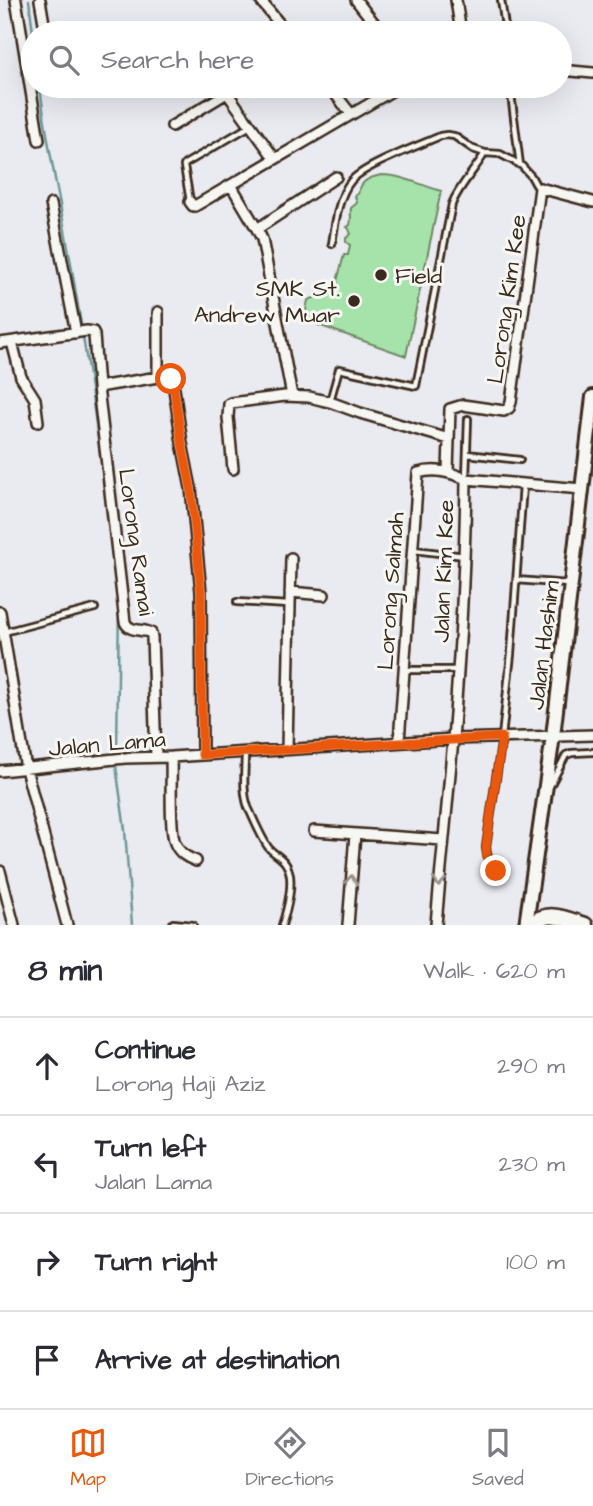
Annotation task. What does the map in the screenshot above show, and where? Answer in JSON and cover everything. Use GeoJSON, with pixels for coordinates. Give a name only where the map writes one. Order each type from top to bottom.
{"type":"FeatureCollection","features":[{"type":"Feature","properties":{"kind":"main road"},"geometry":{"type":"LineString","coordinates":[[529,925],[541,918],[556,916],[585,925]]}},
{"type":"Feature","properties":{"kind":"street"},"geometry":{"type":"LineString","coordinates":[[16,0],[21,30]]}},
{"type":"Feature","properties":{"kind":"street"},"geometry":{"type":"LineString","coordinates":[[40,0],[44,21]]}},
{"type":"Feature","properties":{"kind":"street"},"geometry":{"type":"LineString","coordinates":[[260,0],[277,21]]}},
{"type":"Feature","properties":{"kind":"street"},"geometry":{"type":"LineString","coordinates":[[356,0],[373,21]]}},
{"type":"Feature","properties":{"kind":"street"},"geometry":{"type":"LineString","coordinates":[[456,0],[459,21]]}},
{"type":"Feature","properties":{"kind":"street"},"geometry":{"type":"LineString","coordinates":[[572,71],[593,74]]}},
{"type":"Feature","properties":{"kind":"street"},"geometry":{"type":"LineString","coordinates":[[32,98],[39,140]]}},
{"type":"Feature","properties":{"kind":"street"},"geometry":{"type":"LineString","coordinates":[[172,127],[212,98]]}},
{"type":"Feature","properties":{"kind":"street"},"geometry":{"type":"LineString","coordinates":[[231,98],[275,159]]}},
{"type":"Feature","properties":{"kind":"street"},"geometry":{"type":"LineString","coordinates":[[338,98],[351,114]]}},
{"type":"Feature","properties":{"kind":"street"},"geometry":{"type":"LineString","coordinates":[[190,202],[195,206],[379,98]]}},
{"type":"Feature","properties":{"kind":"street"},"geometry":{"type":"LineString","coordinates":[[257,229],[336,177]]}},
{"type":"Feature","properties":{"kind":"street"},"geometry":{"type":"LineString","coordinates":[[231,185],[257,229],[263,246],[292,396]]}},
{"type":"Feature","properties":{"kind":"street"},"geometry":{"type":"LineString","coordinates":[[540,188],[593,202]]}},
{"type":"Feature","properties":{"kind":"street","name":"Lorong Kim Kee"},"geometry":{"type":"LineString","coordinates":[[449,439],[450,410],[463,405],[504,411],[509,408],[540,188]]}},
{"type":"Feature","properties":{"kind":"street"},"geometry":{"type":"LineString","coordinates":[[0,343],[81,332],[51,205]]}},
{"type":"Feature","properties":{"kind":"street"},"geometry":{"type":"LineString","coordinates":[[158,312],[158,377]]}},
{"type":"Feature","properties":{"kind":"street","name":"Lorong Ramai"},"geometry":{"type":"LineString","coordinates":[[81,332],[90,331],[94,335],[125,622],[131,629],[152,634],[156,757]]}},
{"type":"Feature","properties":{"kind":"street"},"geometry":{"type":"LineString","coordinates":[[12,342],[21,377],[35,399],[38,422]]}},
{"type":"Feature","properties":{"kind":"street"},"geometry":{"type":"LineString","coordinates":[[98,387],[158,377],[167,377],[173,382],[191,488],[201,592],[202,755]]}},
{"type":"Feature","properties":{"kind":"street"},"geometry":{"type":"LineString","coordinates":[[233,469],[228,418],[230,403],[292,396],[330,402],[449,439],[449,471],[466,479]]}},
{"type":"Feature","properties":{"kind":"street","name":"Jalan Hashim"},"geometry":{"type":"LineString","coordinates":[[529,925],[530,897],[553,736],[582,489],[589,474],[593,397]]}},
{"type":"Feature","properties":{"kind":"street","name":"Lorong Salmah"},"geometry":{"type":"LineString","coordinates":[[399,742],[417,475],[429,470],[449,471]]}},
{"type":"Feature","properties":{"kind":"street","name":"Jalan Kim Kee"},"geometry":{"type":"LineString","coordinates":[[436,925],[453,739],[465,556],[466,479],[582,489]]}},
{"type":"Feature","properties":{"kind":"street"},"geometry":{"type":"LineString","coordinates":[[287,749],[290,558]]}},
{"type":"Feature","properties":{"kind":"street"},"geometry":{"type":"LineString","coordinates":[[290,592],[324,595]]}},
{"type":"Feature","properties":{"kind":"street"},"geometry":{"type":"LineString","coordinates":[[0,612],[26,769],[67,925]]}},
{"type":"Feature","properties":{"kind":"street","name":"Jalan Lama"},"geometry":{"type":"LineString","coordinates":[[0,771],[125,758],[453,739],[593,735]]}},
{"type":"Feature","properties":{"kind":"street"},"geometry":{"type":"LineString","coordinates":[[171,757],[173,836],[179,850],[196,861]]}},
{"type":"Feature","properties":{"kind":"street"},"geometry":{"type":"LineString","coordinates":[[314,831],[443,840]]}},
{"type":"Feature","properties":{"kind":"street"},"geometry":{"type":"LineString","coordinates":[[348,925],[355,834]]}},
{"type":"Feature","properties":{"kind":"street"},"geometry":{"type":"LineString","coordinates":[[0,871],[15,925]]}},
{"type":"Feature","properties":{"kind":"street"},"geometry":{"type":"LineString","coordinates":[[530,897],[556,916]]}},
{"type":"Feature","properties":{"kind":"lane"},"geometry":{"type":"LineString","coordinates":[[501,0],[504,21]]}},
{"type":"Feature","properties":{"kind":"lane"},"geometry":{"type":"LineString","coordinates":[[512,98],[521,165]]}},
{"type":"Feature","properties":{"kind":"lane"},"geometry":{"type":"LineString","coordinates":[[190,202],[185,164],[251,126]]}},
{"type":"Feature","properties":{"kind":"lane"},"geometry":{"type":"LineString","coordinates":[[332,244],[336,215],[350,181],[363,171],[447,135],[454,136],[473,149],[500,154],[521,165],[540,188]]}},
{"type":"Feature","properties":{"kind":"lane"},"geometry":{"type":"LineString","coordinates":[[330,402],[340,369],[416,386],[452,204],[485,153]]}},
{"type":"Feature","properties":{"kind":"lane"},"geometry":{"type":"LineString","coordinates":[[466,479],[468,419]]}},
{"type":"Feature","properties":{"kind":"lane"},"geometry":{"type":"LineString","coordinates":[[467,454],[520,460]]}},
{"type":"Feature","properties":{"kind":"lane"},"geometry":{"type":"LineString","coordinates":[[500,873],[490,864],[486,847],[502,737],[523,485]]}},
{"type":"Feature","properties":{"kind":"lane"},"geometry":{"type":"LineString","coordinates":[[413,550],[465,556]]}},
{"type":"Feature","properties":{"kind":"lane"},"geometry":{"type":"LineString","coordinates":[[517,580],[571,585]]}},
{"type":"Feature","properties":{"kind":"lane"},"geometry":{"type":"LineString","coordinates":[[237,601],[290,605]]}},
{"type":"Feature","properties":{"kind":"lane"},"geometry":{"type":"LineString","coordinates":[[3,633],[95,608]]}},
{"type":"Feature","properties":{"kind":"lane"},"geometry":{"type":"LineString","coordinates":[[404,670],[457,670]]}},
{"type":"Feature","properties":{"kind":"lane"},"geometry":{"type":"LineString","coordinates":[[245,752],[245,787],[249,809],[269,848],[282,859],[291,876],[289,900],[282,925]]}},
{"type":"Feature","properties":{"kind":"lane"},"geometry":{"type":"LineString","coordinates":[[545,794],[566,755],[593,752]]}},
{"type":"Feature","properties":{"kind":"lane"},"geometry":{"type":"LineString","coordinates":[[173,923],[193,925]]}},
{"type":"Feature","properties":{"kind":"green space","name":"Field"},"geometry":{"type":"Polygon","coordinates":[[[381,175],[404,178],[441,191],[406,356],[304,320],[308,300],[317,297],[320,290],[335,289],[344,255],[348,255],[350,245],[346,238],[351,234],[347,227],[351,223],[351,208],[357,203],[355,196],[366,180],[381,175]]]}},
{"type":"Feature","properties":{"kind":"waterway"},"geometry":{"type":"LineString","coordinates":[[29,0],[32,21]]}},
{"type":"Feature","properties":{"kind":"waterway"},"geometry":{"type":"LineString","coordinates":[[42,98],[82,331],[108,514]]}},
{"type":"Feature","properties":{"kind":"waterway"},"geometry":{"type":"LineString","coordinates":[[117,750],[119,601]]}},
{"type":"Feature","properties":{"kind":"waterway"},"geometry":{"type":"LineString","coordinates":[[116,766],[125,830],[132,925]]}},
{"type":"Feature","properties":{"kind":"place","name":"Field"},"geometry":{"type":"Point","coordinates":[381,275]}},
{"type":"Feature","properties":{"kind":"place","name":"SMK St. Andrew Muar"},"geometry":{"type":"Point","coordinates":[354,301]}},
{"type":"Feature","properties":{"kind":"route"},"geometry":{"type":"LineString","coordinates":[[171,379],[191,488],[201,592],[202,755],[502,737],[486,847],[487,857],[496,871]]}}]}
